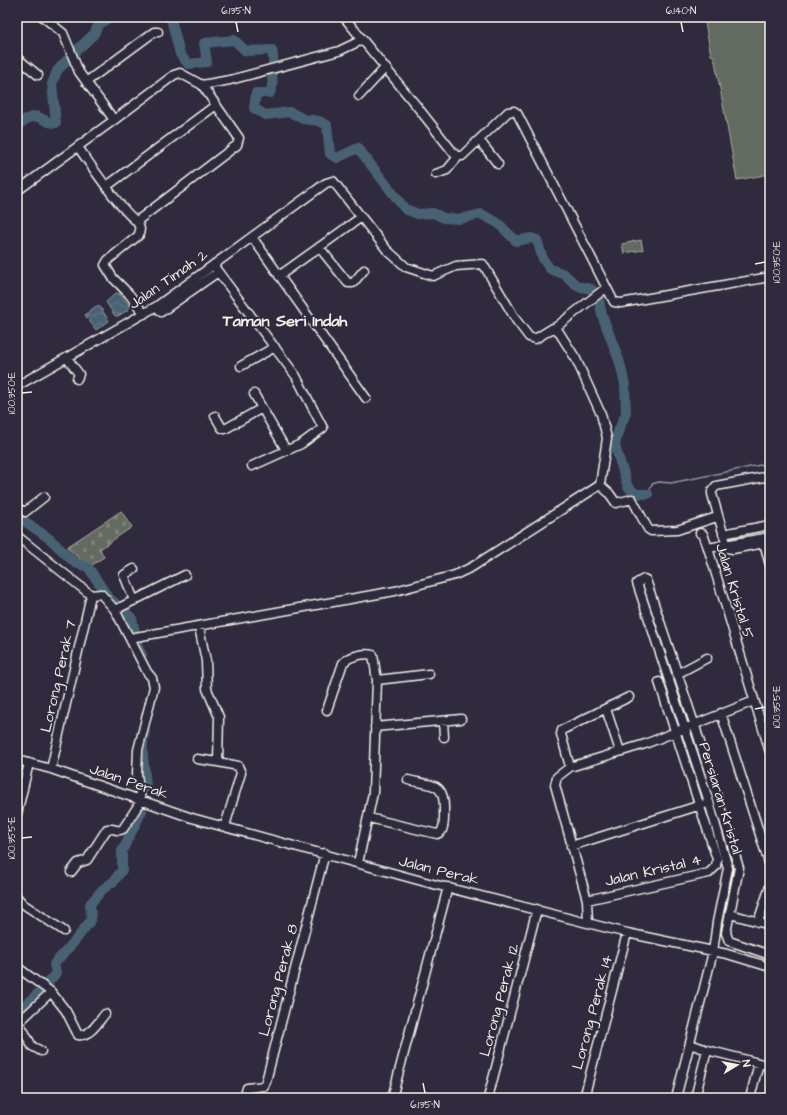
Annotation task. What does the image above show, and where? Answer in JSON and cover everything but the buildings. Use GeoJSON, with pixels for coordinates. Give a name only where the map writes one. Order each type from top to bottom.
{"type":"FeatureCollection","features":[{"type":"Feature","properties":{"kind":"street"},"geometry":{"type":"LineString","coordinates":[[43,17],[63,32],[86,82],[114,120]]}},
{"type":"Feature","properties":{"kind":"street"},"geometry":{"type":"LineString","coordinates":[[344,17],[453,154],[458,157]]}},
{"type":"Feature","properties":{"kind":"street"},"geometry":{"type":"LineString","coordinates":[[86,82],[154,32],[158,32]]}},
{"type":"Feature","properties":{"kind":"street"},"geometry":{"type":"LineString","coordinates":[[202,85],[230,80],[339,50],[362,40]]}},
{"type":"Feature","properties":{"kind":"street"},"geometry":{"type":"LineString","coordinates":[[17,58],[38,75]]}},
{"type":"Feature","properties":{"kind":"street"},"geometry":{"type":"LineString","coordinates":[[359,96],[385,68]]}},
{"type":"Feature","properties":{"kind":"street"},"geometry":{"type":"LineString","coordinates":[[17,191],[177,74],[184,74],[202,85],[239,138],[237,145],[137,221]]}},
{"type":"Feature","properties":{"kind":"street"},"geometry":{"type":"LineString","coordinates":[[107,186],[216,105]]}},
{"type":"Feature","properties":{"kind":"street"},"geometry":{"type":"LineString","coordinates":[[436,174],[447,170],[458,157],[479,140],[508,112],[514,111],[517,113],[601,292],[614,302],[621,303],[770,277]]}},
{"type":"Feature","properties":{"kind":"street"},"geometry":{"type":"LineString","coordinates":[[479,140],[498,164]]}},
{"type":"Feature","properties":{"kind":"street"},"geometry":{"type":"LineString","coordinates":[[78,147],[132,219],[137,221],[140,229],[139,235],[108,260],[106,265],[113,278],[129,294],[144,314]]}},
{"type":"Feature","properties":{"kind":"street","name":"Jalan Timah 2"},"geometry":{"type":"LineString","coordinates":[[17,386],[144,314],[215,269],[252,237],[326,183],[333,181],[335,183],[360,218]]}},
{"type":"Feature","properties":{"kind":"street"},"geometry":{"type":"LineString","coordinates":[[279,276],[360,218],[387,250],[406,267],[433,276],[456,266],[483,264],[516,320],[529,337],[535,339],[556,327],[601,292]]}},
{"type":"Feature","properties":{"kind":"street"},"geometry":{"type":"LineString","coordinates":[[252,237],[366,398]]}},
{"type":"Feature","properties":{"kind":"street"},"geometry":{"type":"LineString","coordinates":[[319,247],[348,283],[353,283],[364,270]]}},
{"type":"Feature","properties":{"kind":"street"},"geometry":{"type":"LineString","coordinates":[[215,269],[296,376],[323,428],[301,444],[252,466]]}},
{"type":"Feature","properties":{"kind":"street"},"geometry":{"type":"LineString","coordinates":[[134,637],[199,627],[395,591],[455,575],[472,567],[600,486],[607,438],[601,414],[576,359],[556,327]]}},
{"type":"Feature","properties":{"kind":"street"},"geometry":{"type":"LineString","coordinates":[[241,366],[275,347]]}},
{"type":"Feature","properties":{"kind":"street"},"geometry":{"type":"LineString","coordinates":[[67,358],[79,374],[78,379]]}},
{"type":"Feature","properties":{"kind":"street"},"geometry":{"type":"LineString","coordinates":[[254,394],[286,450]]}},
{"type":"Feature","properties":{"kind":"street"},"geometry":{"type":"LineString","coordinates":[[215,416],[222,428],[225,428],[262,408]]}},
{"type":"Feature","properties":{"kind":"street"},"geometry":{"type":"LineString","coordinates":[[722,545],[723,534],[712,494],[713,488],[716,486],[770,476]]}},
{"type":"Feature","properties":{"kind":"street"},"geometry":{"type":"LineString","coordinates":[[600,486],[609,493],[616,503],[632,499],[648,529],[651,531],[677,530],[717,516]]}},
{"type":"Feature","properties":{"kind":"street"},"geometry":{"type":"LineString","coordinates":[[17,508],[25,512],[44,497]]}},
{"type":"Feature","properties":{"kind":"street"},"geometry":{"type":"LineString","coordinates":[[723,534],[770,525]]}},
{"type":"Feature","properties":{"kind":"street","name":"Jalan Kristal 5"},"geometry":{"type":"LineString","coordinates":[[700,533],[703,534],[708,548],[754,701],[765,726],[770,752]]}},
{"type":"Feature","properties":{"kind":"street"},"geometry":{"type":"LineString","coordinates":[[17,536],[94,594],[106,598],[119,608],[134,637],[147,672],[154,682],[138,750],[137,775],[141,801],[123,830],[119,831],[110,828],[107,829],[87,860],[78,863],[71,872]]}},
{"type":"Feature","properties":{"kind":"street"},"geometry":{"type":"LineString","coordinates":[[708,548],[765,539],[770,565]]}},
{"type":"Feature","properties":{"kind":"street"},"geometry":{"type":"LineString","coordinates":[[134,569],[124,575],[134,600]]}},
{"type":"Feature","properties":{"kind":"street"},"geometry":{"type":"LineString","coordinates":[[119,608],[185,576]]}},
{"type":"Feature","properties":{"kind":"street","name":"Persiaran Kristal"},"geometry":{"type":"LineString","coordinates":[[677,674],[646,580],[638,581],[637,583],[727,860],[728,868],[717,922],[713,952]]}},
{"type":"Feature","properties":{"kind":"street","name":"Lorong Perak 7"},"geometry":{"type":"LineString","coordinates":[[51,769],[94,594]]}},
{"type":"Feature","properties":{"kind":"street"},"geometry":{"type":"LineString","coordinates":[[199,627],[206,661],[207,689],[219,718],[218,762]]}},
{"type":"Feature","properties":{"kind":"street"},"geometry":{"type":"LineString","coordinates":[[327,710],[341,668],[350,658],[367,654],[373,655],[377,680],[374,793],[358,863]]}},
{"type":"Feature","properties":{"kind":"street"},"geometry":{"type":"LineString","coordinates":[[707,658],[677,674],[694,723],[739,870],[726,933],[729,941],[770,955]]}},
{"type":"Feature","properties":{"kind":"street"},"geometry":{"type":"LineString","coordinates":[[377,680],[429,674]]}},
{"type":"Feature","properties":{"kind":"street"},"geometry":{"type":"LineString","coordinates":[[659,682],[699,805]]}},
{"type":"Feature","properties":{"kind":"street"},"geometry":{"type":"LineString","coordinates":[[570,767],[561,732],[629,697]]}},
{"type":"Feature","properties":{"kind":"street"},"geometry":{"type":"LineString","coordinates":[[588,922],[587,900],[555,785],[560,773],[570,767],[645,744],[694,723],[754,701]]}},
{"type":"Feature","properties":{"kind":"street"},"geometry":{"type":"LineString","coordinates":[[606,710],[620,751]]}},
{"type":"Feature","properties":{"kind":"street"},"geometry":{"type":"LineString","coordinates":[[721,713],[767,842],[770,866]]}},
{"type":"Feature","properties":{"kind":"street"},"geometry":{"type":"LineString","coordinates":[[375,727],[462,719]]}},
{"type":"Feature","properties":{"kind":"street"},"geometry":{"type":"LineString","coordinates":[[765,726],[770,720]]}},
{"type":"Feature","properties":{"kind":"street"},"geometry":{"type":"LineString","coordinates":[[443,721],[444,737]]}},
{"type":"Feature","properties":{"kind":"street"},"geometry":{"type":"LineString","coordinates":[[197,759],[238,766],[241,772],[225,826]]}},
{"type":"Feature","properties":{"kind":"street","name":"Jalan Perak"},"geometry":{"type":"LineString","coordinates":[[17,760],[51,769],[192,818],[448,887],[628,933],[727,954],[770,967]]}},
{"type":"Feature","properties":{"kind":"street"},"geometry":{"type":"LineString","coordinates":[[17,814],[29,763]]}},
{"type":"Feature","properties":{"kind":"street"},"geometry":{"type":"LineString","coordinates":[[369,818],[437,834],[442,832],[443,792],[438,787],[408,780]]}},
{"type":"Feature","properties":{"kind":"street"},"geometry":{"type":"LineString","coordinates":[[571,846],[709,802]]}},
{"type":"Feature","properties":{"kind":"street","name":"Jalan Kristal 4"},"geometry":{"type":"LineString","coordinates":[[587,900],[709,873],[716,866],[717,859],[699,805]]}},
{"type":"Feature","properties":{"kind":"street","name":"Lorong Perak 8"},"geometry":{"type":"LineString","coordinates":[[244,1098],[247,1088],[264,1086],[266,1081],[325,853]]}},
{"type":"Feature","properties":{"kind":"street"},"geometry":{"type":"LineString","coordinates":[[728,868],[739,870]]}},
{"type":"Feature","properties":{"kind":"street"},"geometry":{"type":"LineString","coordinates":[[758,922],[770,886]]}},
{"type":"Feature","properties":{"kind":"street"},"geometry":{"type":"LineString","coordinates":[[392,1098],[448,887]]}},
{"type":"Feature","properties":{"kind":"street"},"geometry":{"type":"LineString","coordinates":[[17,897],[23,904],[64,931]]}},
{"type":"Feature","properties":{"kind":"street","name":"Lorong Perak 12"},"geometry":{"type":"LineString","coordinates":[[488,1098],[538,909]]}},
{"type":"Feature","properties":{"kind":"street"},"geometry":{"type":"LineString","coordinates":[[730,914],[770,925]]}},
{"type":"Feature","properties":{"kind":"street","name":"Lorong Perak 14"},"geometry":{"type":"LineString","coordinates":[[584,1098],[628,933]]}},
{"type":"Feature","properties":{"kind":"street"},"geometry":{"type":"LineString","coordinates":[[676,1098],[713,952]]}},
{"type":"Feature","properties":{"kind":"street"},"geometry":{"type":"LineString","coordinates":[[17,967],[46,988],[66,1011],[78,1035],[84,1035],[94,1028],[105,1014]]}},
{"type":"Feature","properties":{"kind":"street"},"geometry":{"type":"LineString","coordinates":[[41,1051],[32,1046],[18,1021],[46,988]]}},
{"type":"Feature","properties":{"kind":"street"},"geometry":{"type":"LineString","coordinates":[[690,1044],[707,1050],[770,1066]]}},
{"type":"Feature","properties":{"kind":"street"},"geometry":{"type":"LineString","coordinates":[[695,1098],[707,1050]]}},
{"type":"Feature","properties":{"kind":"street"},"geometry":{"type":"LineString","coordinates":[[750,1098],[759,1063]]}},
{"type":"Feature","properties":{"kind":"green space"},"geometry":{"type":"Polygon","coordinates":[[[704,17],[770,17],[770,174],[737,180],[714,56],[711,55],[704,17]]]}},
{"type":"Feature","properties":{"kind":"green space"},"geometry":{"type":"Polygon","coordinates":[[[641,240],[643,250],[624,253],[622,244],[641,240]]]}},
{"type":"Feature","properties":{"kind":"green space"},"geometry":{"type":"Polygon","coordinates":[[[121,511],[132,527],[100,549],[104,557],[92,565],[88,562],[83,562],[67,547],[121,511]]]}},
{"type":"Feature","properties":{"kind":"water"},"geometry":{"type":"Polygon","coordinates":[[[116,293],[120,294],[130,306],[128,310],[118,316],[115,316],[106,302],[116,293]]]}},
{"type":"Feature","properties":{"kind":"water"},"geometry":{"type":"Polygon","coordinates":[[[96,306],[100,307],[109,321],[96,330],[85,315],[96,306]]]}},
{"type":"Feature","properties":{"kind":"waterway"},"geometry":{"type":"LineString","coordinates":[[75,52],[94,34],[99,24],[110,17]]}},
{"type":"Feature","properties":{"kind":"waterway"},"geometry":{"type":"LineString","coordinates":[[123,17],[128,19],[139,17]]}},
{"type":"Feature","properties":{"kind":"waterway"},"geometry":{"type":"LineString","coordinates":[[168,17],[171,19],[180,54],[188,64],[207,62],[204,43],[234,40],[246,51],[272,50],[273,60],[271,90],[270,93],[256,93],[254,108],[265,115],[290,112],[303,119],[319,121],[327,125],[330,154],[337,158],[358,148],[405,209],[418,214],[433,213],[444,218],[460,219],[481,214],[498,223],[516,241],[531,238],[537,240],[543,259],[550,269],[564,274],[577,286],[591,289],[598,296],[602,315],[620,363],[625,385],[626,413],[618,432],[615,446],[628,487],[636,494],[648,494]]}},
{"type":"Feature","properties":{"kind":"waterway"},"geometry":{"type":"LineString","coordinates":[[17,126],[26,119],[36,116],[49,122],[56,123],[52,84],[57,71],[68,59]]}},
{"type":"Feature","properties":{"kind":"waterway"},"geometry":{"type":"LineString","coordinates":[[648,494],[652,484],[659,482],[671,483],[770,463]]}},
{"type":"Feature","properties":{"kind":"waterway"},"geometry":{"type":"LineString","coordinates":[[17,516],[50,539],[75,563],[88,567],[108,597],[132,618],[138,648],[142,655]]}},
{"type":"Feature","properties":{"kind":"waterway"},"geometry":{"type":"LineString","coordinates":[[145,731],[143,751],[146,787]]}},
{"type":"Feature","properties":{"kind":"waterway"},"geometry":{"type":"LineString","coordinates":[[17,1012],[42,990],[56,973],[54,964],[91,920],[90,904],[102,890],[114,881],[122,870],[122,851],[142,811]]}},
{"type":"Feature","properties":{"kind":"district","name":"Taman Seri Indah"},"geometry":{"type":"Point","coordinates":[285,320]}}]}
